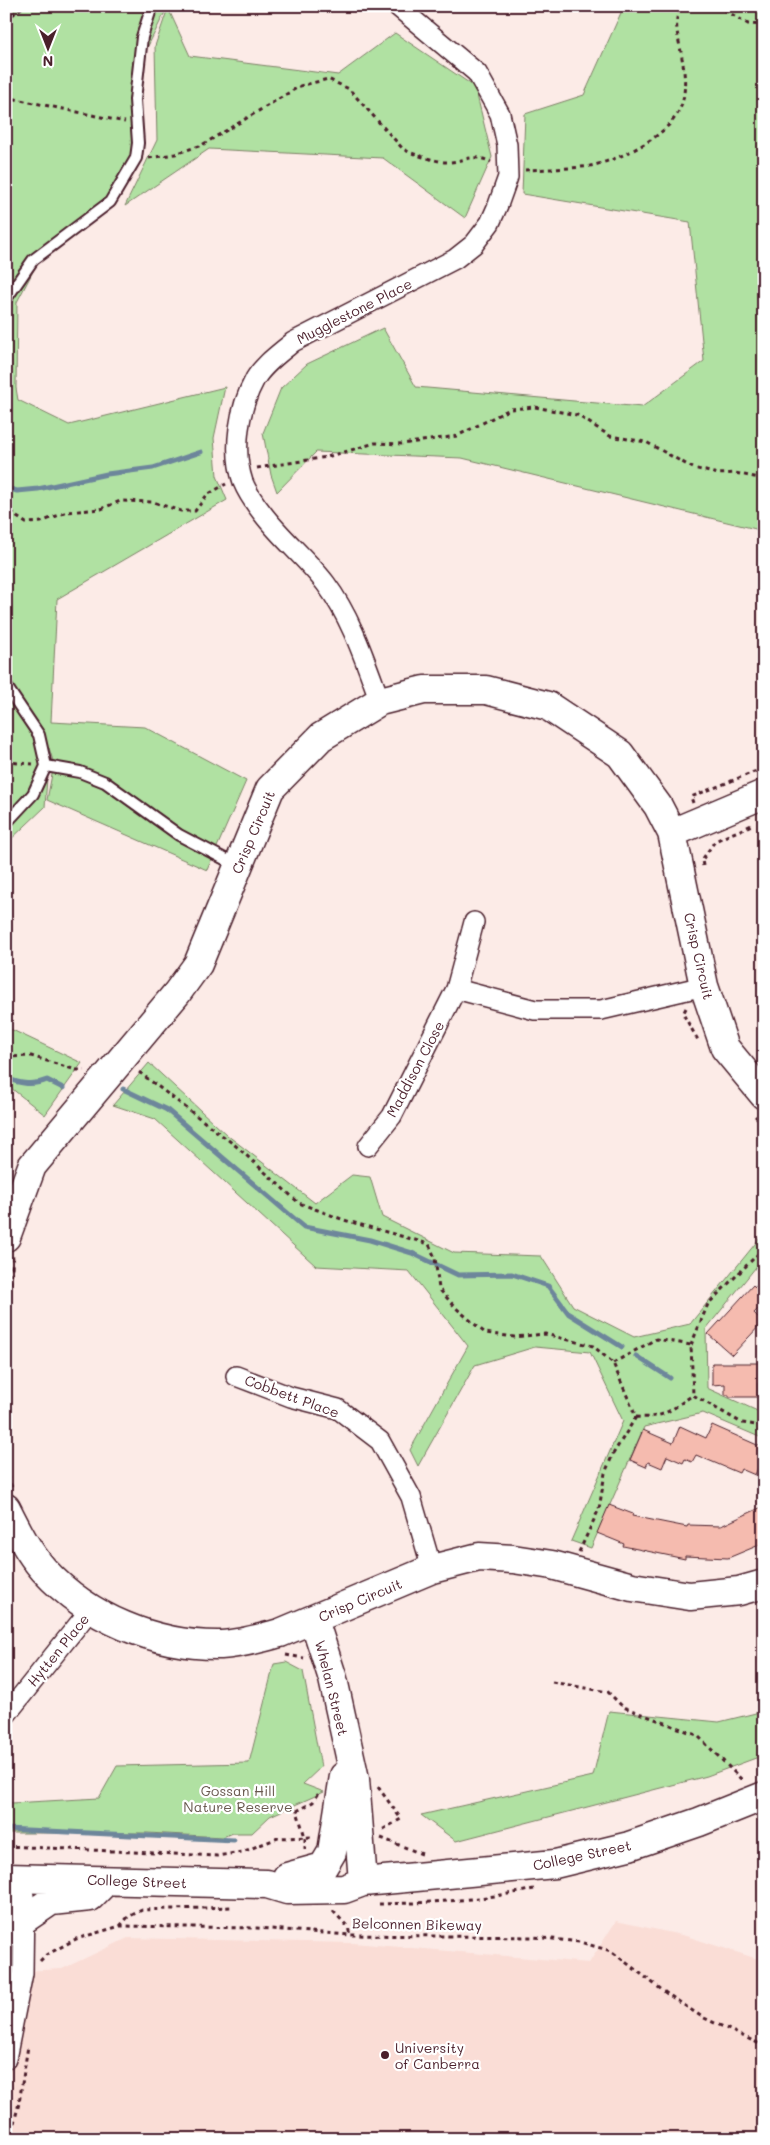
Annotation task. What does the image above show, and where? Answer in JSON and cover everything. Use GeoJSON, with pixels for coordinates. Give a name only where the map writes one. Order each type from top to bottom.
{"type":"FeatureCollection","features":[{"type":"Feature","properties":{"kind":"street","name":"Mugglestone Place"},"geometry":{"type":"LineString","coordinates":[[380,701],[353,630],[327,586],[262,514],[244,484],[240,471],[237,430],[256,378],[271,360],[293,342],[455,259],[474,244],[490,222],[498,205],[508,171],[507,144],[500,114],[478,73],[397,6]]}},
{"type":"Feature","properties":{"kind":"street","name":"Crisp Circuit"},"geometry":{"type":"LineString","coordinates":[[10,1245],[32,1166],[177,993],[198,964],[270,789],[320,737],[380,701],[424,690],[486,690],[548,706],[620,754],[658,806],[672,832],[695,988],[725,1048],[758,1104]]}},
{"type":"Feature","properties":{"kind":"street"},"geometry":{"type":"LineString","coordinates":[[672,832],[764,794]]}},
{"type":"Feature","properties":{"kind":"street","name":"Maddison Close"},"geometry":{"type":"LineString","coordinates":[[368,1146],[392,1116],[456,989],[474,922]]}},
{"type":"Feature","properties":{"kind":"street"},"geometry":{"type":"LineString","coordinates":[[456,989],[535,1010],[601,1010],[695,988]]}},
{"type":"Feature","properties":{"kind":"street","name":"Cobbett Place"},"geometry":{"type":"LineString","coordinates":[[236,1376],[291,1397],[338,1410],[380,1441],[411,1497],[432,1569]]}},
{"type":"Feature","properties":{"kind":"street","name":"Crisp Circuit"},"geometry":{"type":"LineString","coordinates":[[9,1499],[20,1537],[43,1569],[70,1595],[90,1610],[126,1627],[181,1643],[222,1645],[257,1640],[314,1620],[432,1569],[479,1557],[513,1559],[552,1565],[632,1587],[690,1596],[739,1591],[764,1584]]}},
{"type":"Feature","properties":{"kind":"street","name":"Hytten Place"},"geometry":{"type":"LineString","coordinates":[[6,1715],[90,1610]]}},
{"type":"Feature","properties":{"kind":"street","name":"Whelan Street"},"geometry":{"type":"LineString","coordinates":[[314,1620],[333,1679],[355,1779],[363,1882]]}},
{"type":"Feature","properties":{"kind":"street","name":"Whelan Street"},"geometry":{"type":"LineString","coordinates":[[277,1881],[323,1867],[332,1852],[341,1784],[349,1757]]}},
{"type":"Feature","properties":{"kind":"street","name":"College Street"},"geometry":{"type":"LineString","coordinates":[[12,1878],[277,1881],[344,1876],[363,1882],[555,1864],[629,1846],[699,1822],[756,1791]]}},
{"type":"Feature","properties":{"kind":"street"},"geometry":{"type":"LineString","coordinates":[[6,2059],[23,1974],[15,1930],[24,1896],[12,1878]]}},
{"type":"Feature","properties":{"kind":"street"},"geometry":{"type":"LineString","coordinates":[[12,1878],[10,1896],[12,1933],[51,1901],[90,1897],[107,1880]]}},
{"type":"Feature","properties":{"kind":"street"},"geometry":{"type":"LineString","coordinates":[[6,2001],[10,2039]]}},
{"type":"Feature","properties":{"kind":"lane"},"geometry":{"type":"LineString","coordinates":[[6,299],[33,260],[110,202],[136,158],[138,143],[135,100],[142,37],[152,6]]}},
{"type":"Feature","properties":{"kind":"lane"},"geometry":{"type":"LineString","coordinates":[[6,686],[39,735],[46,766],[33,794],[6,823]]}},
{"type":"Feature","properties":{"kind":"lane"},"geometry":{"type":"LineString","coordinates":[[46,766],[80,772],[105,782],[179,835],[239,866]]}},
{"type":"Feature","properties":{"kind":"path"},"geometry":{"type":"LineString","coordinates":[[6,20],[24,6]]}},
{"type":"Feature","properties":{"kind":"path"},"geometry":{"type":"LineString","coordinates":[[136,158],[175,154],[202,145],[300,86],[328,80],[349,89],[403,149],[414,154],[444,162],[480,157],[508,171],[588,166],[601,163],[636,149],[669,124],[679,111],[684,96],[684,75],[676,22],[678,11],[682,6]]}},
{"type":"Feature","properties":{"kind":"path"},"geometry":{"type":"LineString","coordinates":[[718,6],[748,24],[764,25]]}},
{"type":"Feature","properties":{"kind":"path"},"geometry":{"type":"LineString","coordinates":[[6,97],[136,124]]}},
{"type":"Feature","properties":{"kind":"path"},"geometry":{"type":"LineString","coordinates":[[6,505],[17,517],[26,523],[41,522],[67,512],[101,509],[120,501],[153,502],[181,511],[195,511],[208,495],[223,487],[240,471],[327,457],[375,443],[402,444],[424,439],[457,436],[510,409],[535,407],[578,416],[610,436],[646,442],[693,468],[718,474],[735,472],[764,479]]}},
{"type":"Feature","properties":{"kind":"path"},"geometry":{"type":"LineString","coordinates":[[6,762],[46,766]]}},
{"type":"Feature","properties":{"kind":"path"},"geometry":{"type":"LineString","coordinates":[[703,868],[702,860],[715,841],[756,823]]}},
{"type":"Feature","properties":{"kind":"path"},"geometry":{"type":"LineString","coordinates":[[695,988],[683,1014],[700,1044]]}},
{"type":"Feature","properties":{"kind":"path"},"geometry":{"type":"LineString","coordinates":[[6,1057],[31,1056],[76,1070],[112,1072],[130,1066],[236,1146],[299,1203],[344,1220],[429,1244],[435,1260],[439,1289],[456,1308],[485,1333],[514,1337],[545,1334],[593,1346],[613,1363],[636,1417]]}},
{"type":"Feature","properties":{"kind":"path"},"geometry":{"type":"LineString","coordinates":[[758,1104],[764,1124]]}},
{"type":"Feature","properties":{"kind":"path"},"geometry":{"type":"LineString","coordinates":[[6,1332],[10,1245]]}},
{"type":"Feature","properties":{"kind":"path"},"geometry":{"type":"LineString","coordinates":[[692,1395],[691,1345],[708,1304],[764,1248]]}},
{"type":"Feature","properties":{"kind":"path"},"geometry":{"type":"LineString","coordinates":[[613,1363],[656,1339],[691,1345]]}},
{"type":"Feature","properties":{"kind":"path"},"geometry":{"type":"LineString","coordinates":[[636,1417],[653,1418],[664,1414],[692,1395]]}},
{"type":"Feature","properties":{"kind":"path"},"geometry":{"type":"LineString","coordinates":[[692,1395],[742,1423],[764,1426]]}},
{"type":"Feature","properties":{"kind":"path"},"geometry":{"type":"LineString","coordinates":[[571,1571],[599,1509],[605,1473],[613,1454],[636,1417]]}},
{"type":"Feature","properties":{"kind":"path"},"geometry":{"type":"LineString","coordinates":[[6,1468],[9,1499]]}},
{"type":"Feature","properties":{"kind":"path"},"geometry":{"type":"LineString","coordinates":[[280,1633],[285,1654],[304,1658],[308,1666]]}},
{"type":"Feature","properties":{"kind":"path"},"geometry":{"type":"LineString","coordinates":[[552,1682],[608,1692],[623,1708],[697,1735],[756,1791]]}},
{"type":"Feature","properties":{"kind":"path"},"geometry":{"type":"LineString","coordinates":[[374,1778],[401,1819],[376,1834],[379,1838],[427,1856]]}},
{"type":"Feature","properties":{"kind":"path"},"geometry":{"type":"LineString","coordinates":[[6,1846],[217,1856],[242,1852],[278,1838],[305,1837],[297,1811],[313,1802],[323,1785]]}},
{"type":"Feature","properties":{"kind":"path"},"geometry":{"type":"LineString","coordinates":[[330,1909],[343,1920],[348,1927],[350,1935]]}},
{"type":"Feature","properties":{"kind":"path","name":"Belconnen Bikeway"},"geometry":{"type":"LineString","coordinates":[[46,1955],[76,1939],[120,1926],[257,1928],[350,1935],[534,1937],[580,1942],[611,1951],[666,1993],[702,2017],[764,2046]]}},
{"type":"Feature","properties":{"kind":"shaded area","name":"University of Canberra"},"geometry":{"type":"Polygon","coordinates":[[[616,1921],[686,1936],[764,1961],[764,2139],[6,2139],[6,1972],[62,1969],[128,1938],[353,1943],[589,1963],[616,1921]]]}},
{"type":"Feature","properties":{"kind":"green space"},"geometry":{"type":"Polygon","coordinates":[[[6,6],[168,6],[139,64],[138,143],[110,202],[42,254],[17,302],[16,388],[18,400],[69,425],[225,387],[214,438],[217,476],[227,500],[57,599],[51,722],[145,727],[246,781],[207,870],[47,800],[54,764],[49,748],[45,807],[6,844],[6,6]]]}},
{"type":"Feature","properties":{"kind":"green space"},"geometry":{"type":"Polygon","coordinates":[[[624,6],[764,6],[764,173],[758,226],[764,266],[764,531],[462,458],[316,452],[277,492],[271,475],[263,433],[281,388],[307,364],[383,328],[416,387],[642,407],[704,361],[690,222],[522,194],[525,114],[584,95],[624,6]]]}},
{"type":"Feature","properties":{"kind":"green space"},"geometry":{"type":"Polygon","coordinates":[[[168,8],[190,56],[338,75],[395,33],[475,87],[492,157],[465,218],[383,158],[209,149],[125,206],[157,140],[155,46],[168,8]]]}},
{"type":"Feature","properties":{"kind":"green space"},"geometry":{"type":"Polygon","coordinates":[[[6,1027],[82,1063],[45,1115],[6,1084],[6,1027]]]}},
{"type":"Feature","properties":{"kind":"green space"},"geometry":{"type":"Polygon","coordinates":[[[149,1063],[227,1135],[315,1203],[352,1175],[370,1177],[382,1217],[454,1253],[541,1256],[573,1306],[634,1337],[690,1324],[764,1233],[764,1257],[706,1329],[707,1388],[764,1414],[764,1439],[703,1413],[644,1427],[591,1548],[571,1541],[623,1421],[590,1352],[535,1347],[475,1365],[418,1466],[410,1450],[468,1346],[409,1271],[316,1266],[155,1119],[113,1105],[149,1063]]]}},
{"type":"Feature","properties":{"kind":"green space","name":"Gossan Hill Nature Reserve"},"geometry":{"type":"Polygon","coordinates":[[[286,1662],[303,1671],[321,1767],[303,1784],[324,1792],[270,1816],[252,1833],[232,1833],[223,1837],[147,1833],[6,1833],[6,1800],[12,1803],[99,1798],[117,1766],[249,1763],[274,1664],[286,1662]]]}},
{"type":"Feature","properties":{"kind":"green space"},"geometry":{"type":"Polygon","coordinates":[[[609,1711],[719,1722],[764,1711],[764,1755],[707,1776],[456,1841],[421,1815],[593,1776],[609,1711]]]}},
{"type":"Feature","properties":{"kind":"building"},"geometry":{"type":"Polygon","coordinates":[[[764,1278],[764,1303],[754,1313],[763,1322],[732,1355],[708,1334],[753,1285],[755,1287],[764,1278]]]}},
{"type":"Feature","properties":{"kind":"building"},"geometry":{"type":"Polygon","coordinates":[[[712,1363],[764,1363],[764,1383],[758,1383],[758,1397],[729,1397],[729,1395],[725,1395],[725,1384],[712,1385],[712,1363]]]}},
{"type":"Feature","properties":{"kind":"building"},"geometry":{"type":"Polygon","coordinates":[[[712,1425],[764,1448],[764,1454],[755,1475],[741,1469],[739,1473],[696,1455],[692,1462],[685,1459],[683,1463],[667,1456],[662,1468],[648,1462],[646,1467],[630,1460],[643,1430],[673,1443],[680,1426],[706,1438],[712,1425]]]}},
{"type":"Feature","properties":{"kind":"building"},"geometry":{"type":"Polygon","coordinates":[[[609,1505],[633,1514],[632,1516],[687,1527],[688,1525],[721,1526],[764,1506],[764,1543],[728,1558],[685,1556],[685,1559],[623,1546],[624,1544],[597,1533],[609,1505]]]}},
{"type":"Feature","properties":{"kind":"waterway"},"geometry":{"type":"LineString","coordinates":[[6,488],[17,491],[38,489],[107,474],[153,468],[201,452]]}},
{"type":"Feature","properties":{"kind":"waterway"},"geometry":{"type":"LineString","coordinates":[[6,1078],[27,1084],[47,1080],[63,1088]]}},
{"type":"Feature","properties":{"kind":"waterway"},"geometry":{"type":"LineString","coordinates":[[123,1089],[167,1110],[304,1227],[370,1240],[412,1253],[458,1275],[512,1274],[548,1286],[569,1314],[622,1347]]}},
{"type":"Feature","properties":{"kind":"waterway"},"geometry":{"type":"LineString","coordinates":[[636,1356],[670,1378]]}},
{"type":"Feature","properties":{"kind":"waterway"},"geometry":{"type":"LineString","coordinates":[[6,1829],[234,1840]]}},
{"type":"Feature","properties":{"kind":"place","name":"University of Canberra"},"geometry":{"type":"Point","coordinates":[385,2055]}}]}
